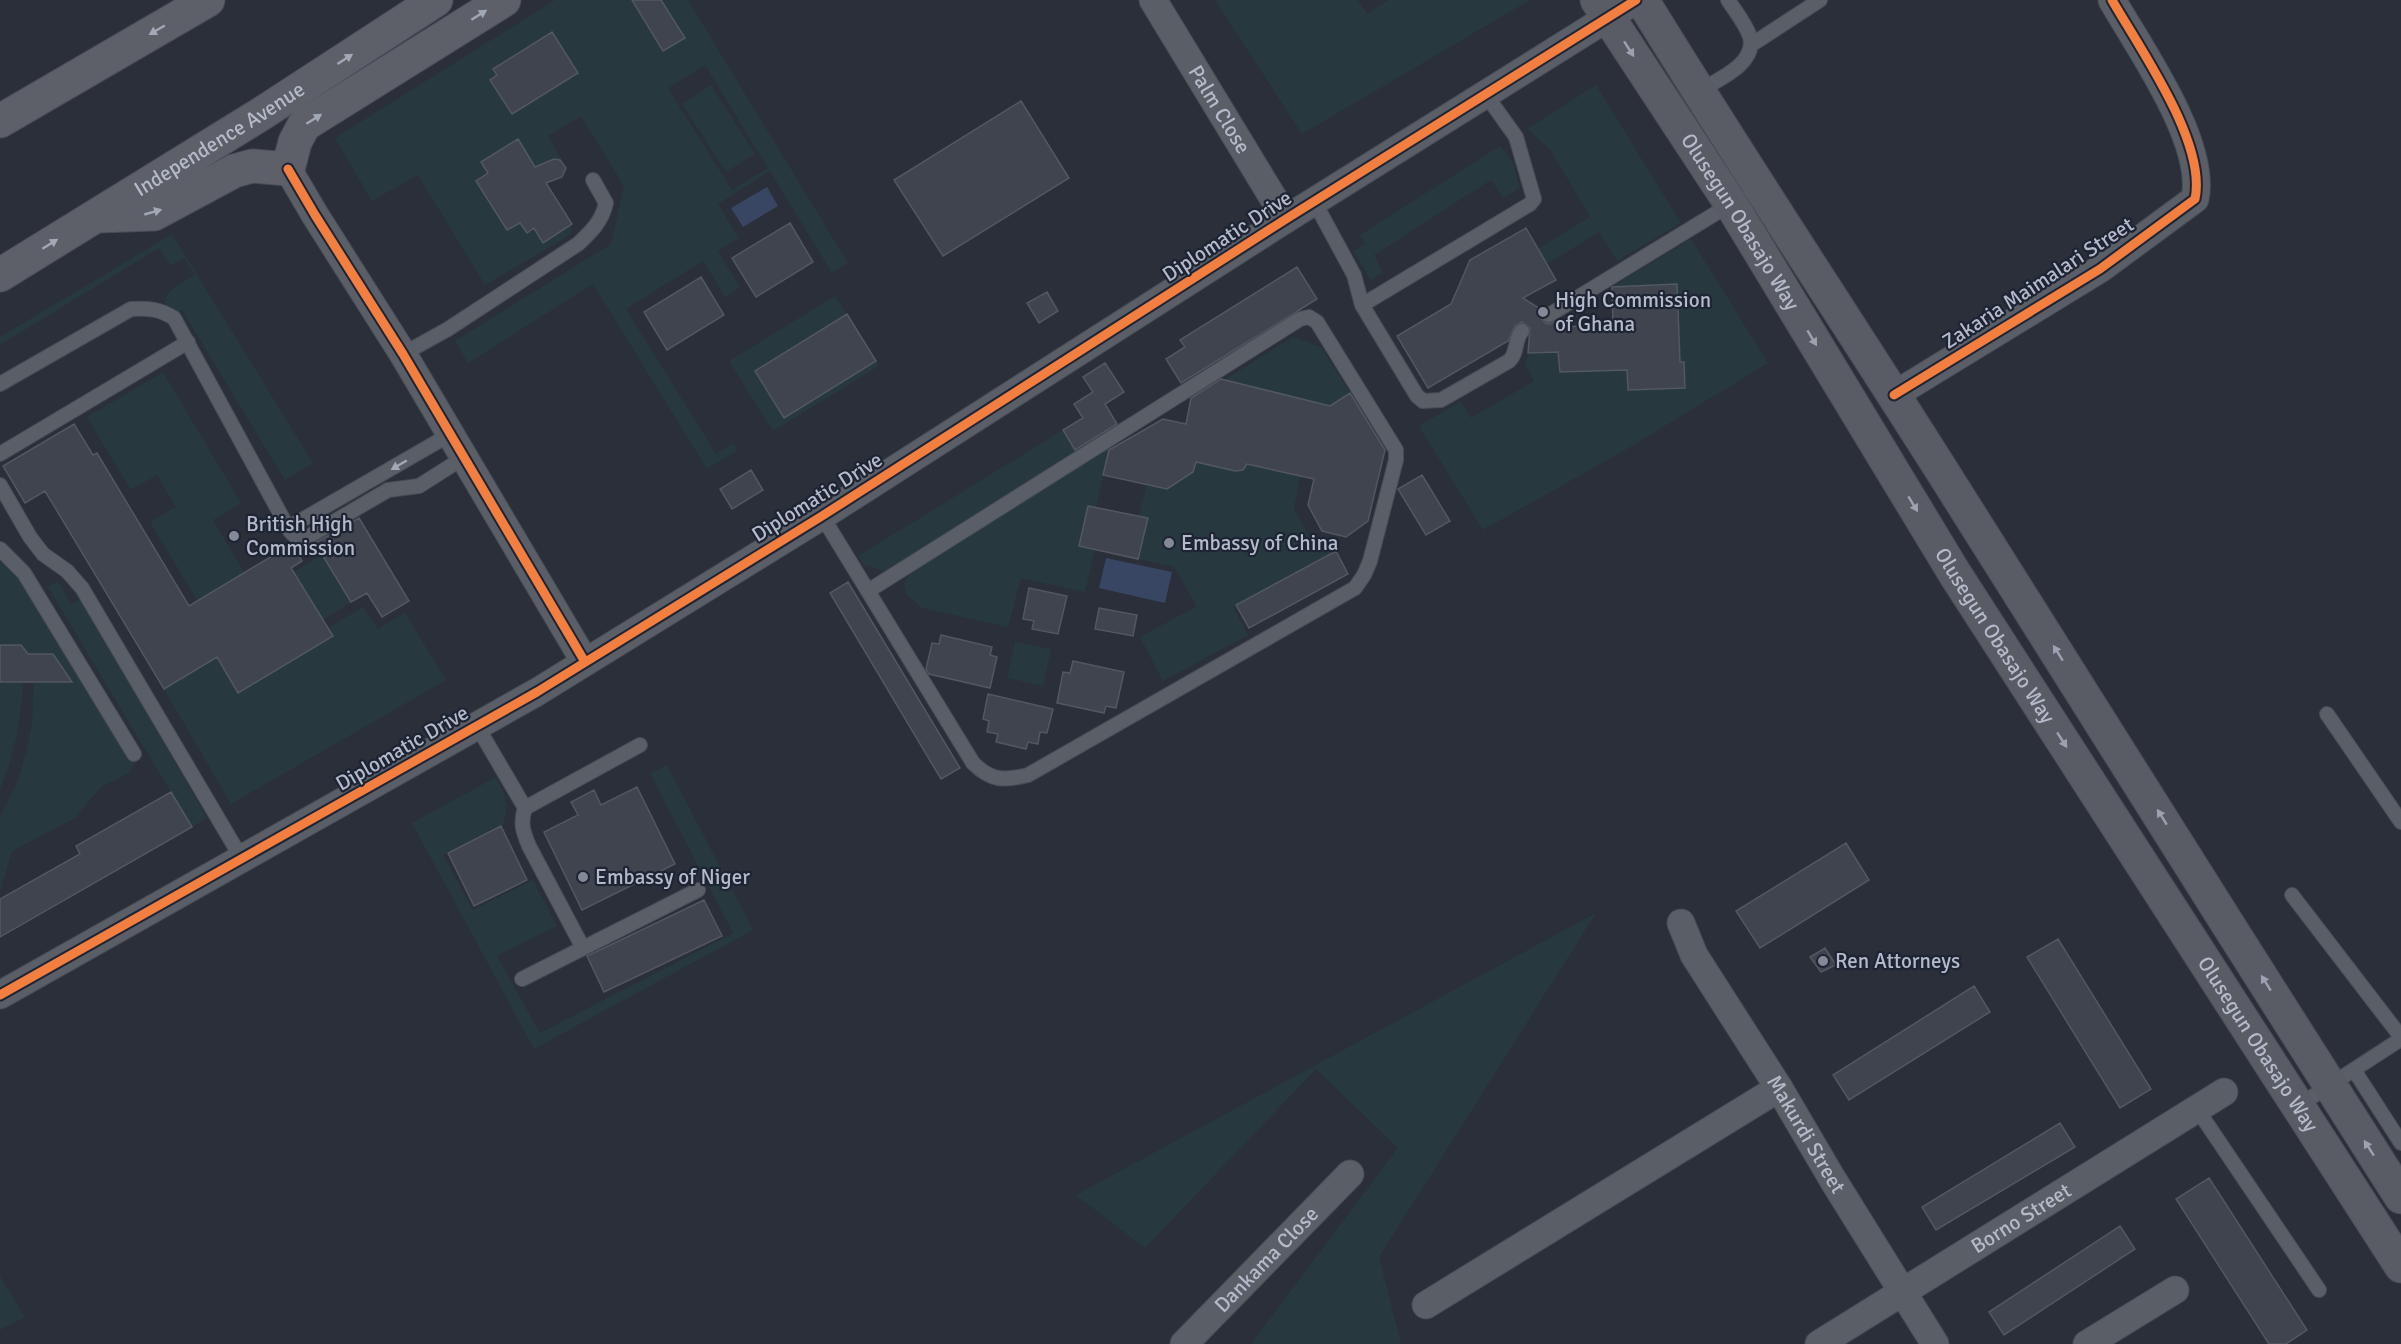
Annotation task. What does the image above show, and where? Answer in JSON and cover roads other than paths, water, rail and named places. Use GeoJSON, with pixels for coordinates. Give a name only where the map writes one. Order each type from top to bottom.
{"type":"FeatureCollection","features":[{"type":"Feature","properties":{"kind":"main road"},"geometry":{"type":"LineString","coordinates":[[0,121],[208,0]]}},
{"type":"Feature","properties":{"kind":"main road","name":"Independence Avenue"},"geometry":{"type":"LineString","coordinates":[[0,275],[261,114],[436,0]]}},
{"type":"Feature","properties":{"kind":"main road"},"geometry":{"type":"LineString","coordinates":[[95,216],[154,214],[234,171],[252,166],[288,169],[295,142],[304,125],[504,0]]}},
{"type":"Feature","properties":{"kind":"main road","name":"Olusegun Obasajo Way"},"geometry":{"type":"LineString","coordinates":[[1642,0],[1698,92],[1894,395],[2342,1078],[2401,1197]]}},
{"type":"Feature","properties":{"kind":"main road","name":"Olusegun Obasajo Way"},"geometry":{"type":"LineString","coordinates":[[1603,9],[1731,204],[1955,574],[2401,1266]]}},
{"type":"Feature","properties":{"kind":"main road"},"geometry":{"type":"LineString","coordinates":[[1777,279],[1809,263]]}},
{"type":"Feature","properties":{"kind":"street","name":"Palm Close"},"geometry":{"type":"LineString","coordinates":[[1153,0],[1286,219]]}},
{"type":"Feature","properties":{"kind":"street","name":"Diplomatic Drive"},"geometry":{"type":"LineString","coordinates":[[0,995],[585,663],[822,516],[1314,201],[1486,95],[1603,9],[1636,0]]}},
{"type":"Feature","properties":{"kind":"street","name":"Zakaria Maimalari Street"},"geometry":{"type":"LineString","coordinates":[[1894,395],[2100,269],[2195,199],[2198,187],[2192,152],[2175,109],[2112,0]]}},
{"type":"Feature","properties":{"kind":"street"},"geometry":{"type":"LineString","coordinates":[[288,169],[403,354],[585,663]]}},
{"type":"Feature","properties":{"kind":"street","name":"Makurdi Street"},"geometry":{"type":"LineString","coordinates":[[1681,923],[1694,954],[1779,1088],[1935,1344]]}},
{"type":"Feature","properties":{"kind":"street"},"geometry":{"type":"LineString","coordinates":[[1426,1305],[1779,1088]]}},
{"type":"Feature","properties":{"kind":"street","name":"Borno Street"},"geometry":{"type":"LineString","coordinates":[[1819,1344],[2224,1092]]}},
{"type":"Feature","properties":{"kind":"street","name":"Dankama Close"},"geometry":{"type":"LineString","coordinates":[[1184,1344],[1350,1174]]}},
{"type":"Feature","properties":{"kind":"street"},"geometry":{"type":"LineString","coordinates":[[2087,1344],[2175,1290]]}},
{"type":"Feature","properties":{"kind":"lane"},"geometry":{"type":"LineString","coordinates":[[1698,92],[1736,68],[1748,57],[1751,45],[1749,34],[1728,0]]}},
{"type":"Feature","properties":{"kind":"lane"},"geometry":{"type":"LineString","coordinates":[[1751,45],[1820,0]]}},
{"type":"Feature","properties":{"kind":"lane"},"geometry":{"type":"LineString","coordinates":[[1362,305],[1530,204],[1534,199],[1515,137],[1486,95]]}},
{"type":"Feature","properties":{"kind":"lane"},"geometry":{"type":"LineString","coordinates":[[403,354],[458,322],[578,244],[600,221],[606,203],[593,180]]}},
{"type":"Feature","properties":{"kind":"lane"},"geometry":{"type":"LineString","coordinates":[[1314,201],[1354,275],[1362,305],[1417,396],[1424,401],[1441,400],[1509,361],[1513,358],[1517,339],[1522,331]]}},
{"type":"Feature","properties":{"kind":"lane"},"geometry":{"type":"LineString","coordinates":[[1549,315],[1731,204]]}},
{"type":"Feature","properties":{"kind":"lane"},"geometry":{"type":"LineString","coordinates":[[0,384],[131,309],[160,310],[174,318],[288,528],[292,535],[299,538],[306,538],[388,490],[419,486],[463,458]]}},
{"type":"Feature","properties":{"kind":"lane"},"geometry":{"type":"LineString","coordinates":[[822,516],[973,763],[984,775],[1014,779],[1028,775],[1355,588],[1370,561],[1396,460],[1396,450],[1317,322],[1309,317],[1300,319],[868,591]]}},
{"type":"Feature","properties":{"kind":"lane"},"geometry":{"type":"LineString","coordinates":[[0,454],[188,342]]}},
{"type":"Feature","properties":{"kind":"lane"},"geometry":{"type":"LineString","coordinates":[[288,528],[449,435]]}},
{"type":"Feature","properties":{"kind":"lane"},"geometry":{"type":"LineString","coordinates":[[0,485],[30,537],[43,554],[67,571],[82,588],[242,859]]}},
{"type":"Feature","properties":{"kind":"lane"},"geometry":{"type":"LineString","coordinates":[[0,549],[24,573],[134,754]]}},
{"type":"Feature","properties":{"kind":"lane"},"geometry":{"type":"LineString","coordinates":[[2327,714],[2401,822]]}},
{"type":"Feature","properties":{"kind":"lane"},"geometry":{"type":"LineString","coordinates":[[477,726],[525,808]]}},
{"type":"Feature","properties":{"kind":"lane"},"geometry":{"type":"LineString","coordinates":[[583,948],[522,830],[521,819],[525,808],[640,745]]}},
{"type":"Feature","properties":{"kind":"lane"},"geometry":{"type":"LineString","coordinates":[[522,979],[698,890]]}},
{"type":"Feature","properties":{"kind":"lane"},"geometry":{"type":"LineString","coordinates":[[2292,895],[2401,1038],[2298,1106]]}},
{"type":"Feature","properties":{"kind":"lane"},"geometry":{"type":"LineString","coordinates":[[2342,1078],[2401,1143]]}},
{"type":"Feature","properties":{"kind":"lane"},"geometry":{"type":"LineString","coordinates":[[2197,1108],[2319,1290]]}},
{"type":"Feature","properties":{"kind":"water"},"geometry":{"type":"Polygon","coordinates":[[[767,187],[778,206],[743,227],[731,208],[767,187]]]}},
{"type":"Feature","properties":{"kind":"water"},"geometry":{"type":"Polygon","coordinates":[[[1106,558],[1172,572],[1165,603],[1099,588],[1106,558]]]}},
{"type":"Feature","properties":{"kind":"place","name":"High Commission of Ghana"},"geometry":{"type":"Point","coordinates":[1543,312]}},
{"type":"Feature","properties":{"kind":"place","name":"British High Commission"},"geometry":{"type":"Point","coordinates":[234,536]}},
{"type":"Feature","properties":{"kind":"place","name":"Embassy of China"},"geometry":{"type":"Point","coordinates":[1169,543]}},
{"type":"Feature","properties":{"kind":"place","name":"Embassy of Niger"},"geometry":{"type":"Point","coordinates":[583,877]}},
{"type":"Feature","properties":{"kind":"place","name":"Ren Attorneys"},"geometry":{"type":"Point","coordinates":[1823,961]}}]}
